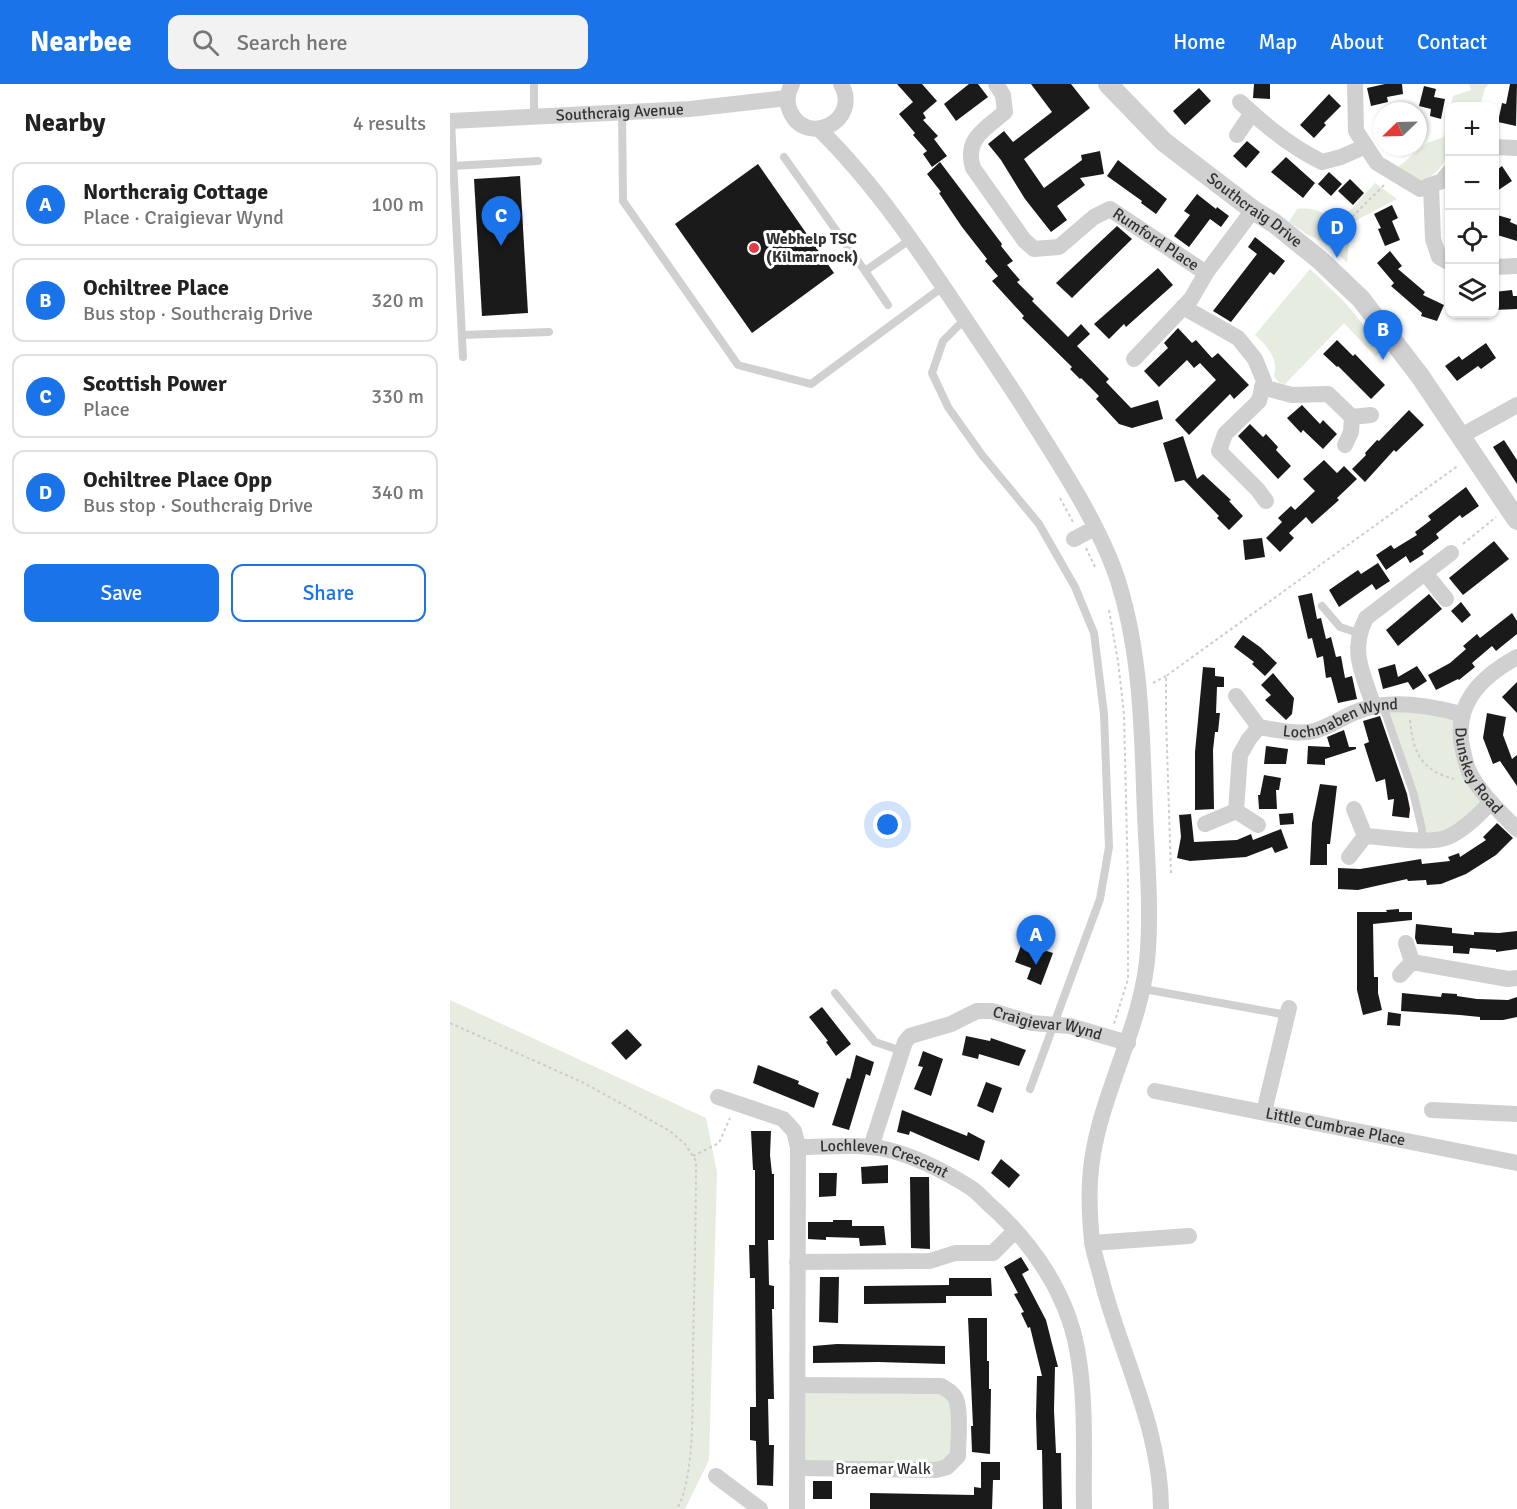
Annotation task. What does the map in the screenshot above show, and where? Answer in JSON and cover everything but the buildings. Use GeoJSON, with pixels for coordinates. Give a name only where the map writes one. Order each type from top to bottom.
{"type":"FeatureCollection","features":[{"type":"Feature","properties":{"kind":"street"},"geometry":{"type":"LineString","coordinates":[[790,91],[793,117],[800,124],[819,129],[828,127],[841,116],[846,102],[840,84]]}},
{"type":"Feature","properties":{"kind":"street","name":"Rumford Place"},"geometry":{"type":"LineString","coordinates":[[996,84],[1003,95],[1005,112],[975,137],[969,155],[973,168],[1024,240],[1034,249],[1059,247],[1094,217],[1110,209],[1206,273]]}},
{"type":"Feature","properties":{"kind":"street","name":"Southcraig Drive"},"geometry":{"type":"LineString","coordinates":[[1108,84],[1164,142],[1274,224],[1320,261],[1361,299],[1420,376],[1513,513]]}},
{"type":"Feature","properties":{"kind":"street"},"geometry":{"type":"LineString","coordinates":[[1355,84],[1356,131],[1377,163],[1420,189],[1442,181],[1445,177]]}},
{"type":"Feature","properties":{"kind":"street","name":"Southcraig Avenue"},"geometry":{"type":"LineString","coordinates":[[450,121],[690,109],[790,91]]}},
{"type":"Feature","properties":{"kind":"street"},"geometry":{"type":"LineString","coordinates":[[1238,135],[1246,107],[1297,149],[1322,162],[1366,146]]}},
{"type":"Feature","properties":{"kind":"street"},"geometry":{"type":"LineString","coordinates":[[819,129],[841,151],[911,239],[1006,379],[1050,449],[1095,528],[1118,580],[1129,619],[1142,720],[1149,910],[1148,949],[1144,989],[1100,1126],[1090,1180],[1092,1243],[1114,1323],[1137,1384],[1152,1436],[1161,1494],[1161,1509]]}},
{"type":"Feature","properties":{"kind":"street"},"geometry":{"type":"LineString","coordinates":[[1499,147],[1517,148]]}},
{"type":"Feature","properties":{"kind":"street"},"geometry":{"type":"LineString","coordinates":[[1431,185],[1433,239],[1439,257],[1445,261]]}},
{"type":"Feature","properties":{"kind":"street"},"geometry":{"type":"LineString","coordinates":[[1134,359],[1191,299],[1206,273],[1253,210]]}},
{"type":"Feature","properties":{"kind":"street"},"geometry":{"type":"LineString","coordinates":[[1499,267],[1517,266]]}},
{"type":"Feature","properties":{"kind":"street"},"geometry":{"type":"LineString","coordinates":[[1183,307],[1238,338],[1255,359],[1264,381],[1258,401],[1226,434],[1219,451],[1266,501]]}},
{"type":"Feature","properties":{"kind":"street"},"geometry":{"type":"LineString","coordinates":[[1262,387],[1292,395],[1328,394],[1352,417],[1371,415]]}},
{"type":"Feature","properties":{"kind":"street"},"geometry":{"type":"LineString","coordinates":[[1461,436],[1517,405]]}},
{"type":"Feature","properties":{"kind":"street"},"geometry":{"type":"LineString","coordinates":[[1345,445],[1351,432],[1352,417]]}},
{"type":"Feature","properties":{"kind":"street"},"geometry":{"type":"LineString","coordinates":[[1074,539],[1095,528]]}},
{"type":"Feature","properties":{"kind":"street"},"geometry":{"type":"LineString","coordinates":[[1378,706],[1356,649],[1358,633],[1366,618],[1451,553]]}},
{"type":"Feature","properties":{"kind":"street"},"geometry":{"type":"LineString","coordinates":[[1425,573],[1446,599]]}},
{"type":"Feature","properties":{"kind":"street","name":"Dunskey Road"},"geometry":{"type":"LineString","coordinates":[[1517,657],[1497,668],[1473,692],[1461,714],[1460,738],[1471,776],[1491,802],[1517,829]]}},
{"type":"Feature","properties":{"kind":"street","name":"Lochmaben Wynd"},"geometry":{"type":"LineString","coordinates":[[1236,696],[1259,727],[1280,731],[1314,731],[1362,709],[1378,706],[1409,705],[1461,714]]}},
{"type":"Feature","properties":{"kind":"street"},"geometry":{"type":"LineString","coordinates":[[1236,811],[1240,755],[1259,727]]}},
{"type":"Feature","properties":{"kind":"street"},"geometry":{"type":"LineString","coordinates":[[1365,836],[1422,840],[1446,838],[1457,832],[1491,802]]}},
{"type":"Feature","properties":{"kind":"street"},"geometry":{"type":"LineString","coordinates":[[1354,809],[1365,836]]}},
{"type":"Feature","properties":{"kind":"street"},"geometry":{"type":"LineString","coordinates":[[1205,824],[1236,811]]}},
{"type":"Feature","properties":{"kind":"street"},"geometry":{"type":"LineString","coordinates":[[1236,811],[1258,825]]}},
{"type":"Feature","properties":{"kind":"street"},"geometry":{"type":"LineString","coordinates":[[1349,857],[1365,836]]}},
{"type":"Feature","properties":{"kind":"street"},"geometry":{"type":"LineString","coordinates":[[1406,943],[1412,962]]}},
{"type":"Feature","properties":{"kind":"street"},"geometry":{"type":"LineString","coordinates":[[1400,975],[1412,962]]}},
{"type":"Feature","properties":{"kind":"street"},"geometry":{"type":"LineString","coordinates":[[1412,962],[1508,979],[1517,978]]}},
{"type":"Feature","properties":{"kind":"street","name":"Craigievar Wynd"},"geometry":{"type":"LineString","coordinates":[[871,1147],[905,1042],[910,1036],[951,1024],[977,1011],[992,1011],[1032,1023],[1054,1023],[1087,1029],[1128,1043]]}},
{"type":"Feature","properties":{"kind":"street"},"geometry":{"type":"LineString","coordinates":[[1263,1112],[1288,1012]]}},
{"type":"Feature","properties":{"kind":"street","name":"Little Cumbrae Place"},"geometry":{"type":"LineString","coordinates":[[1155,1091],[1517,1163]]}},
{"type":"Feature","properties":{"kind":"street"},"geometry":{"type":"LineString","coordinates":[[725,1100],[783,1119],[794,1131],[798,1147]]}},
{"type":"Feature","properties":{"kind":"street"},"geometry":{"type":"LineString","coordinates":[[1432,1110],[1517,1114]]}},
{"type":"Feature","properties":{"kind":"street","name":"Lochleven Crescent"},"geometry":{"type":"LineString","coordinates":[[797,1509],[798,1147],[871,1147],[890,1150],[933,1167],[970,1187],[1006,1219],[1038,1257],[1060,1298],[1077,1349],[1082,1385],[1084,1509]]}},
{"type":"Feature","properties":{"kind":"street"},"geometry":{"type":"LineString","coordinates":[[797,1262],[930,1261],[955,1253],[993,1253],[1015,1231]]}},
{"type":"Feature","properties":{"kind":"street"},"geometry":{"type":"LineString","coordinates":[[1092,1243],[1189,1236]]}},
{"type":"Feature","properties":{"kind":"street","name":"Braemar Walk"},"geometry":{"type":"LineString","coordinates":[[798,1385],[941,1386],[950,1391],[957,1401],[958,1427],[958,1456],[947,1467],[936,1470],[798,1468]]}},
{"type":"Feature","properties":{"kind":"street"},"geometry":{"type":"LineString","coordinates":[[716,1476],[760,1509]]}},
{"type":"Feature","properties":{"kind":"lane"},"geometry":{"type":"LineString","coordinates":[[534,84],[534,117]]}},
{"type":"Feature","properties":{"kind":"lane"},"geometry":{"type":"LineString","coordinates":[[622,112],[624,201],[738,365],[811,384],[944,286]]}},
{"type":"Feature","properties":{"kind":"lane"},"geometry":{"type":"LineString","coordinates":[[450,121],[463,357]]}},
{"type":"Feature","properties":{"kind":"lane"},"geometry":{"type":"LineString","coordinates":[[784,157],[888,306]]}},
{"type":"Feature","properties":{"kind":"lane"},"geometry":{"type":"LineString","coordinates":[[453,166],[538,161]]}},
{"type":"Feature","properties":{"kind":"lane"},"geometry":{"type":"LineString","coordinates":[[865,271],[911,239]]}},
{"type":"Feature","properties":{"kind":"lane"},"geometry":{"type":"LineString","coordinates":[[965,319],[943,341],[932,373],[948,407],[982,455],[1039,524],[1076,587],[1094,633],[1104,714],[1109,847],[1100,899],[1030,1089]]}},
{"type":"Feature","properties":{"kind":"lane"},"geometry":{"type":"LineString","coordinates":[[462,335],[549,332]]}},
{"type":"Feature","properties":{"kind":"lane"},"geometry":{"type":"LineString","coordinates":[[1322,606],[1341,627],[1358,633]]}},
{"type":"Feature","properties":{"kind":"lane"},"geometry":{"type":"LineString","coordinates":[[1378,706],[1413,792],[1422,828],[1422,840]]}},
{"type":"Feature","properties":{"kind":"lane"},"geometry":{"type":"LineString","coordinates":[[1144,989],[1288,1012]]}},
{"type":"Feature","properties":{"kind":"lane"},"geometry":{"type":"LineString","coordinates":[[835,993],[875,1042],[902,1051]]}},
{"type":"Feature","properties":{"kind":"path"},"geometry":{"type":"LineString","coordinates":[[1320,261],[1348,221],[1375,195],[1393,173]]}},
{"type":"Feature","properties":{"kind":"path"},"geometry":{"type":"LineString","coordinates":[[1171,873],[1166,676],[1473,454]]}},
{"type":"Feature","properties":{"kind":"path"},"geometry":{"type":"LineString","coordinates":[[1451,553],[1513,513]]}},
{"type":"Feature","properties":{"kind":"path"},"geometry":{"type":"LineString","coordinates":[[1409,705],[1414,747],[1424,764],[1440,774],[1462,781],[1471,776]]}},
{"type":"Feature","properties":{"kind":"path"},"geometry":{"type":"LineString","coordinates":[[450,1023],[584,1083],[670,1131],[685,1144],[696,1161],[692,1426],[688,1474],[681,1503],[677,1509]]}},
{"type":"Feature","properties":{"kind":"path"},"geometry":{"type":"LineString","coordinates":[[693,1156],[719,1143],[729,1124],[725,1100]]}},
{"type":"Feature","properties":{"kind":"shaded area"},"geometry":{"type":"Polygon","coordinates":[[[1469,84],[1489,84],[1485,88],[1481,102],[1452,102],[1453,96],[1471,90],[1469,84]]]}},
{"type":"Feature","properties":{"kind":"shaded area"},"geometry":{"type":"Polygon","coordinates":[[[1445,132],[1445,161],[1434,174],[1424,180],[1416,179],[1398,167],[1411,156],[1427,156],[1427,143],[1444,137],[1445,132]]]}},
{"type":"Feature","properties":{"kind":"shaded area"},"geometry":{"type":"Polygon","coordinates":[[[1375,183],[1397,199],[1351,223],[1347,262],[1323,242],[1289,222],[1297,209],[1309,209],[1320,211],[1339,223],[1375,183]]]}},
{"type":"Feature","properties":{"kind":"shaded area"},"geometry":{"type":"Polygon","coordinates":[[[1310,269],[1357,317],[1379,353],[1376,357],[1344,323],[1285,384],[1279,383],[1274,376],[1275,364],[1271,353],[1255,335],[1310,269]]]}},
{"type":"Feature","properties":{"kind":"shaded area"},"geometry":{"type":"Polygon","coordinates":[[[1386,708],[1460,716],[1458,739],[1489,802],[1457,830],[1424,838],[1386,708]]]}},
{"type":"Feature","properties":{"kind":"shaded area"},"geometry":{"type":"Polygon","coordinates":[[[450,1000],[706,1118],[717,1172],[709,1460],[685,1509],[450,1509],[450,1000]]]}},
{"type":"Feature","properties":{"kind":"shaded area"},"geometry":{"type":"Polygon","coordinates":[[[798,1385],[941,1386],[957,1401],[958,1456],[947,1467],[800,1467],[798,1385]]]}},
{"type":"Feature","properties":{"kind":"place","name":"Scottish Power"},"geometry":{"type":"Point","coordinates":[501,246]}},
{"type":"Feature","properties":{"kind":"place","name":"Webhelp TSC (Kilmarnock)"},"geometry":{"type":"Point","coordinates":[754,248]}},
{"type":"Feature","properties":{"kind":"place","name":"Ochiltree Place Opp"},"geometry":{"type":"Point","coordinates":[1337,258]}},
{"type":"Feature","properties":{"kind":"place","name":"Ochiltree Place"},"geometry":{"type":"Point","coordinates":[1383,360]}},
{"type":"Feature","properties":{"kind":"place","name":"Northcraig Cottage"},"geometry":{"type":"Point","coordinates":[1036,965]}}]}
